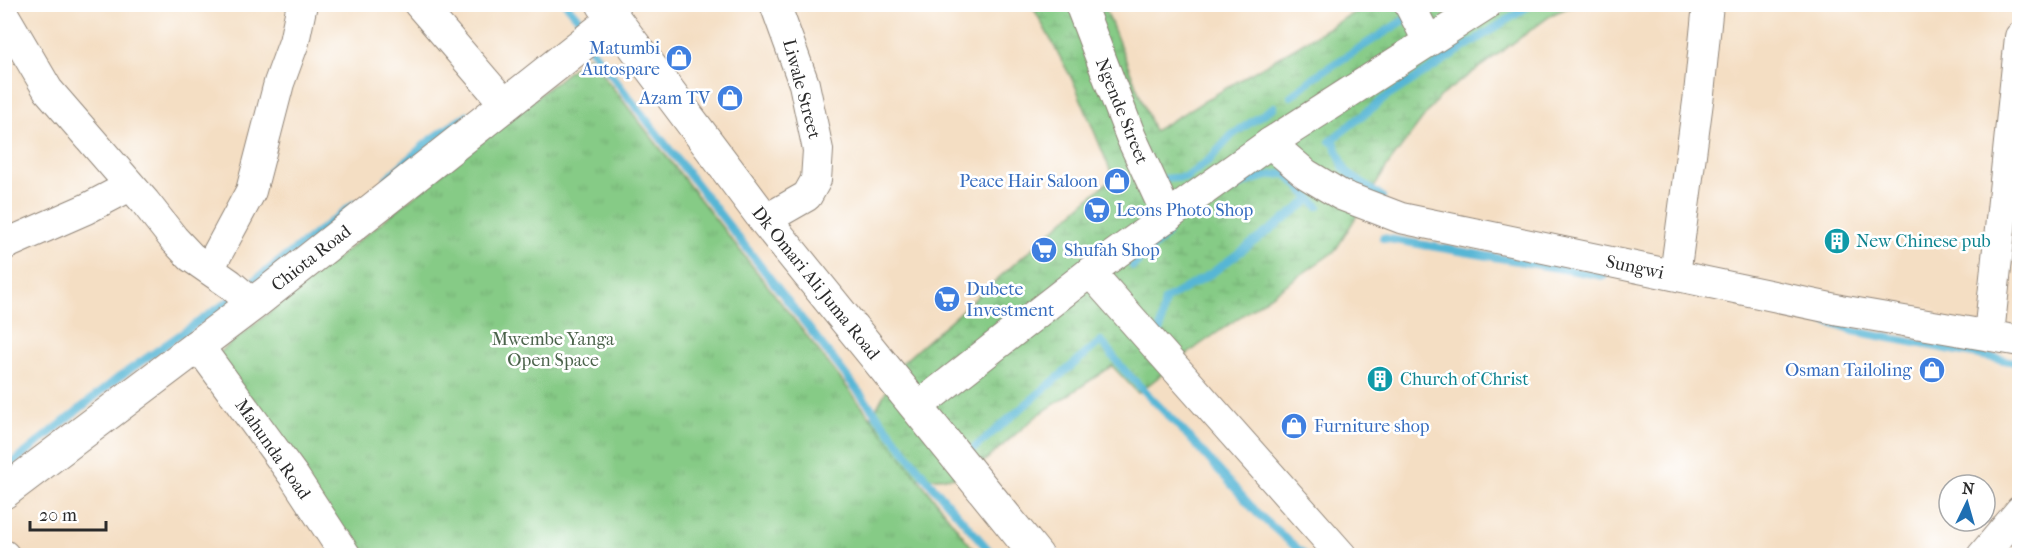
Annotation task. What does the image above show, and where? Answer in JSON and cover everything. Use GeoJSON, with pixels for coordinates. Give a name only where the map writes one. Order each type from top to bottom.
{"type":"FeatureCollection","features":[{"type":"Feature","properties":{"kind":"street"},"geometry":{"type":"LineString","coordinates":[[4,15],[12,44],[48,90],[191,257],[234,288],[251,191],[279,82],[294,42],[302,4]]}},
{"type":"Feature","properties":{"kind":"street"},"geometry":{"type":"LineString","coordinates":[[419,4],[500,97]]}},
{"type":"Feature","properties":{"kind":"street","name":"Liwale Street"},"geometry":{"type":"LineString","coordinates":[[765,220],[807,196],[816,180],[818,150],[804,84],[776,4]]}},
{"type":"Feature","properties":{"kind":"street","name":"Ngende Street"},"geometry":{"type":"LineString","coordinates":[[1080,4],[1131,137],[1168,217]]}},
{"type":"Feature","properties":{"kind":"street"},"geometry":{"type":"LineString","coordinates":[[1409,4],[1428,41]]}},
{"type":"Feature","properties":{"kind":"street"},"geometry":{"type":"LineString","coordinates":[[916,408],[1090,272],[1270,143],[1487,4]]}},
{"type":"Feature","properties":{"kind":"street"},"geometry":{"type":"LineString","coordinates":[[1675,275],[1699,94],[1708,4]]}},
{"type":"Feature","properties":{"kind":"street","name":"Chiota Road"},"geometry":{"type":"LineString","coordinates":[[4,492],[197,344],[234,288],[500,97],[609,12]]}},
{"type":"Feature","properties":{"kind":"street","name":"Dk Omari Ali Juma Road"},"geometry":{"type":"LineString","coordinates":[[609,12],[765,220],[1037,555]]}},
{"type":"Feature","properties":{"kind":"street"},"geometry":{"type":"LineString","coordinates":[[1989,335],[2019,37]]}},
{"type":"Feature","properties":{"kind":"street","name":"Sungwi"},"geometry":{"type":"LineString","coordinates":[[1270,143],[1306,174],[1341,195],[1401,218],[1840,310],[2019,341]]}},
{"type":"Feature","properties":{"kind":"street"},"geometry":{"type":"LineString","coordinates":[[4,245],[86,209],[130,186]]}},
{"type":"Feature","properties":{"kind":"street"},"geometry":{"type":"LineString","coordinates":[[1090,272],[1342,555]]}},
{"type":"Feature","properties":{"kind":"street","name":"Mahunda Road"},"geometry":{"type":"LineString","coordinates":[[197,344],[293,475],[346,555]]}},
{"type":"Feature","properties":{"kind":"street"},"geometry":{"type":"LineString","coordinates":[[1982,555],[2019,511]]}},
{"type":"Feature","properties":{"kind":"green space"},"geometry":{"type":"Polygon","coordinates":[[[1032,5],[1104,5],[1154,131],[1348,16],[1372,5],[1574,5],[1553,14],[1439,97],[1388,165],[1335,251],[1198,346],[1138,393],[1112,366],[1038,415],[966,477],[896,479],[864,431],[901,364],[1113,177],[1075,85],[1032,5]]]}},
{"type":"Feature","properties":{"kind":"green space","name":"Mwembe Yanga Open Space"},"geometry":{"type":"Polygon","coordinates":[[[588,56],[978,555],[352,555],[209,361],[588,56]]]}},
{"type":"Feature","properties":{"kind":"waterway"},"geometry":{"type":"LineString","coordinates":[[566,4],[583,24],[585,32]]}},
{"type":"Feature","properties":{"kind":"waterway"},"geometry":{"type":"LineString","coordinates":[[1420,11],[1434,4]]}},
{"type":"Feature","properties":{"kind":"waterway"},"geometry":{"type":"LineString","coordinates":[[1330,141],[1385,98],[1532,4]]}},
{"type":"Feature","properties":{"kind":"waterway"},"geometry":{"type":"LineString","coordinates":[[1291,96],[1317,75],[1409,17]]}},
{"type":"Feature","properties":{"kind":"waterway"},"geometry":{"type":"LineString","coordinates":[[591,49],[930,483],[994,556]]}},
{"type":"Feature","properties":{"kind":"waterway"},"geometry":{"type":"LineString","coordinates":[[1159,182],[1162,179],[1187,177],[1210,159],[1232,135],[1274,107]]}},
{"type":"Feature","properties":{"kind":"waterway"},"geometry":{"type":"LineString","coordinates":[[387,178],[429,141],[467,115]]}},
{"type":"Feature","properties":{"kind":"waterway"},"geometry":{"type":"LineString","coordinates":[[1333,139],[1344,168],[1350,175],[1382,197]]}},
{"type":"Feature","properties":{"kind":"waterway"},"geometry":{"type":"LineString","coordinates":[[1223,194],[1253,180],[1286,174],[1318,206]]}},
{"type":"Feature","properties":{"kind":"waterway"},"geometry":{"type":"LineString","coordinates":[[1159,336],[1165,300],[1212,273],[1311,199]]}},
{"type":"Feature","properties":{"kind":"waterway"},"geometry":{"type":"LineString","coordinates":[[245,288],[354,204]]}},
{"type":"Feature","properties":{"kind":"waterway"},"geometry":{"type":"LineString","coordinates":[[1133,266],[1167,234]]}},
{"type":"Feature","properties":{"kind":"waterway"},"geometry":{"type":"LineString","coordinates":[[1383,238],[1604,276]]}},
{"type":"Feature","properties":{"kind":"waterway"},"geometry":{"type":"LineString","coordinates":[[4,470],[119,377],[236,296]]}},
{"type":"Feature","properties":{"kind":"waterway"},"geometry":{"type":"LineString","coordinates":[[1822,320],[1853,331],[2020,363]]}},
{"type":"Feature","properties":{"kind":"waterway"},"geometry":{"type":"LineString","coordinates":[[968,456],[966,455],[1101,341],[1124,370],[1190,438],[1258,514],[1306,556]]}},
{"type":"Feature","properties":{"kind":"place","name":"Matumbi Autospare"},"geometry":{"type":"Point","coordinates":[679,58]}},
{"type":"Feature","properties":{"kind":"place","name":"Azam TV"},"geometry":{"type":"Point","coordinates":[730,98]}},
{"type":"Feature","properties":{"kind":"place","name":"Peace Hair Saloon"},"geometry":{"type":"Point","coordinates":[1117,181]}},
{"type":"Feature","properties":{"kind":"place","name":"Leons Photo Shop"},"geometry":{"type":"Point","coordinates":[1097,210]}},
{"type":"Feature","properties":{"kind":"place","name":"New Chinese pub"},"geometry":{"type":"Point","coordinates":[1837,241]}},
{"type":"Feature","properties":{"kind":"place","name":"Shufah Shop"},"geometry":{"type":"Point","coordinates":[1044,250]}},
{"type":"Feature","properties":{"kind":"place","name":"Dubete Investment"},"geometry":{"type":"Point","coordinates":[947,299]}},
{"type":"Feature","properties":{"kind":"place","name":"Osman Tailoling"},"geometry":{"type":"Point","coordinates":[1932,370]}},
{"type":"Feature","properties":{"kind":"place","name":"Church of Christ"},"geometry":{"type":"Point","coordinates":[1380,379]}},
{"type":"Feature","properties":{"kind":"place","name":"Furniture shop"},"geometry":{"type":"Point","coordinates":[1294,426]}}]}
